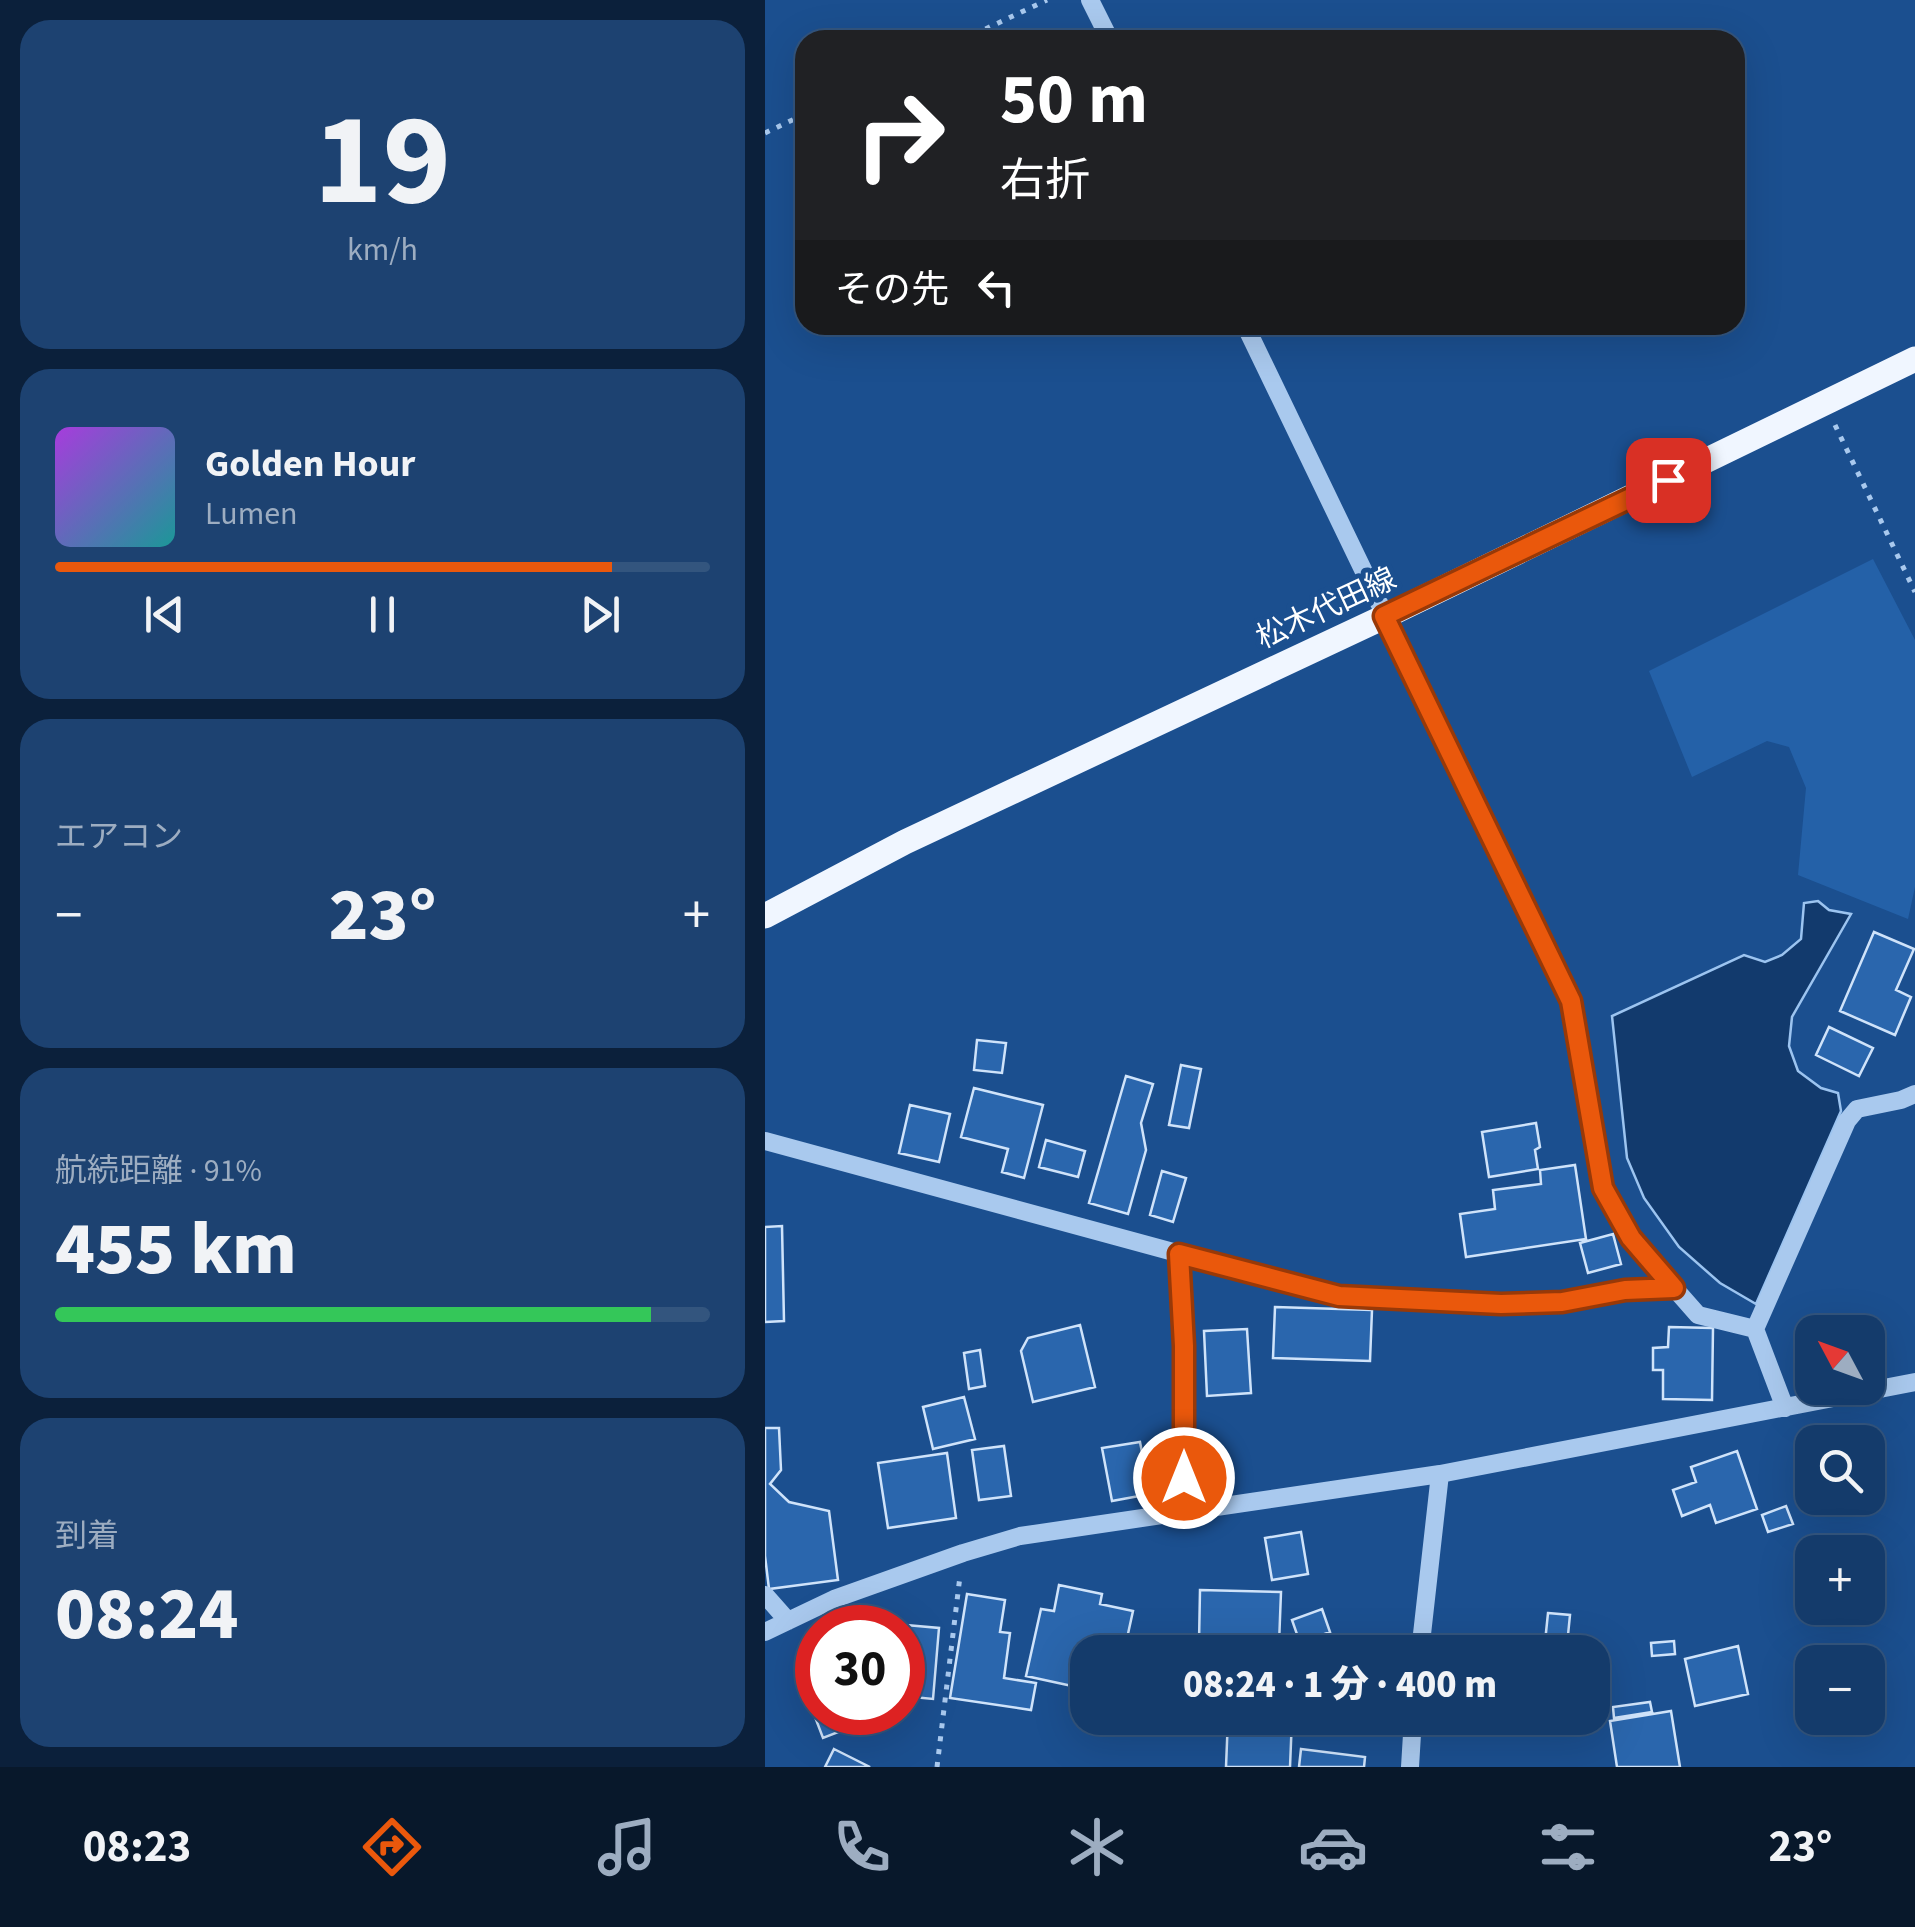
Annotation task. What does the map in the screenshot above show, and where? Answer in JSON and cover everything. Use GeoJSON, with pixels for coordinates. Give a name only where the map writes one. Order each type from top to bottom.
{"type":"FeatureCollection","features":[{"type":"Feature","properties":{"kind":"main road","name":"松木代田線"},"geometry":{"type":"LineString","coordinates":[[765,916],[905,842],[1915,360]]}},
{"type":"Feature","properties":{"kind":"street"},"geometry":{"type":"LineString","coordinates":[[1091,0],[1104,30]]}},
{"type":"Feature","properties":{"kind":"street"},"geometry":{"type":"LineString","coordinates":[[1250,335],[1571,1001],[1603,1188],[1631,1238],[1698,1315],[1755,1330]]}},
{"type":"Feature","properties":{"kind":"street"},"geometry":{"type":"LineString","coordinates":[[1785,1408],[1755,1330],[1847,1121],[1857,1109],[1915,1094]]}},
{"type":"Feature","properties":{"kind":"street"},"geometry":{"type":"LineString","coordinates":[[765,1141],[1339,1296],[1501,1304],[1562,1302],[1625,1290],[1674,1288]]}},
{"type":"Feature","properties":{"kind":"street"},"geometry":{"type":"LineString","coordinates":[[1179,1254],[1184,1346],[1184,1512]]}},
{"type":"Feature","properties":{"kind":"street"},"geometry":{"type":"LineString","coordinates":[[765,1632],[834,1599],[1021,1536],[1441,1474],[1915,1382]]}},
{"type":"Feature","properties":{"kind":"street"},"geometry":{"type":"LineString","coordinates":[[1422,1635],[1441,1474]]}},
{"type":"Feature","properties":{"kind":"street"},"geometry":{"type":"LineString","coordinates":[[765,1595],[789,1620]]}},
{"type":"Feature","properties":{"kind":"street"},"geometry":{"type":"LineString","coordinates":[[1410,1767],[1412,1735]]}},
{"type":"Feature","properties":{"kind":"path"},"geometry":{"type":"LineString","coordinates":[[983,30],[1047,0]]}},
{"type":"Feature","properties":{"kind":"path"},"geometry":{"type":"LineString","coordinates":[[765,133],[795,119]]}},
{"type":"Feature","properties":{"kind":"path"},"geometry":{"type":"LineString","coordinates":[[1825,404],[1915,592]]}},
{"type":"Feature","properties":{"kind":"path"},"geometry":{"type":"LineString","coordinates":[[937,1767],[963,1553]]}},
{"type":"Feature","properties":{"kind":"shaded area"},"geometry":{"type":"Polygon","coordinates":[[[1873,559],[1915,640],[1915,887],[1908,919],[1798,875],[1806,788],[1789,747],[1767,741],[1692,777],[1649,671],[1873,559]]]}},
{"type":"Feature","properties":{"kind":"shaded area"},"geometry":{"type":"Polygon","coordinates":[[[1818,901],[1829,910],[1851,914],[1792,1017],[1789,1046],[1798,1071],[1821,1088],[1838,1093],[1841,1111],[1756,1304],[1720,1283],[1679,1247],[1644,1198],[1627,1158],[1612,1016],[1744,955],[1765,962],[1782,955],[1801,939],[1804,903],[1818,901]]]}},
{"type":"Feature","properties":{"kind":"building"},"geometry":{"type":"Polygon","coordinates":[[[1874,932],[1914,949],[1896,990],[1911,997],[1895,1035],[1840,1011],[1874,932]]]}},
{"type":"Feature","properties":{"kind":"building"},"geometry":{"type":"Polygon","coordinates":[[[1829,1027],[1873,1048],[1859,1076],[1816,1055],[1829,1027]]]}},
{"type":"Feature","properties":{"kind":"building"},"geometry":{"type":"Polygon","coordinates":[[[977,1040],[1006,1043],[1002,1073],[974,1070],[977,1040]]]}},
{"type":"Feature","properties":{"kind":"building"},"geometry":{"type":"Polygon","coordinates":[[[1181,1065],[1201,1069],[1189,1128],[1169,1125],[1181,1065]]]}},
{"type":"Feature","properties":{"kind":"building"},"geometry":{"type":"Polygon","coordinates":[[[1126,1076],[1153,1084],[1141,1123],[1146,1150],[1128,1214],[1089,1203],[1126,1076]]]}},
{"type":"Feature","properties":{"kind":"building"},"geometry":{"type":"Polygon","coordinates":[[[974,1088],[1043,1105],[1024,1178],[1002,1172],[1008,1149],[961,1137],[974,1088]]]}},
{"type":"Feature","properties":{"kind":"building"},"geometry":{"type":"Polygon","coordinates":[[[910,1105],[950,1114],[939,1162],[899,1153],[910,1105]]]}},
{"type":"Feature","properties":{"kind":"building"},"geometry":{"type":"Polygon","coordinates":[[[1536,1123],[1538,1169],[1489,1177],[1482,1132],[1536,1123]]]}},
{"type":"Feature","properties":{"kind":"building"},"geometry":{"type":"Polygon","coordinates":[[[1046,1140],[1085,1151],[1078,1177],[1039,1167],[1046,1140]]]}},
{"type":"Feature","properties":{"kind":"building"},"geometry":{"type":"Polygon","coordinates":[[[1575,1165],[1586,1239],[1466,1257],[1460,1214],[1495,1209],[1493,1190],[1541,1184],[1540,1170],[1575,1165]]]}},
{"type":"Feature","properties":{"kind":"building"},"geometry":{"type":"Polygon","coordinates":[[[1162,1171],[1186,1178],[1173,1222],[1150,1215],[1162,1171]]]}},
{"type":"Feature","properties":{"kind":"building"},"geometry":{"type":"Polygon","coordinates":[[[782,1226],[784,1321],[765,1322],[765,1227],[782,1226]]]}},
{"type":"Feature","properties":{"kind":"building"},"geometry":{"type":"Polygon","coordinates":[[[1613,1234],[1621,1264],[1588,1273],[1580,1243],[1613,1234]]]}},
{"type":"Feature","properties":{"kind":"building"},"geometry":{"type":"Polygon","coordinates":[[[1275,1307],[1372,1310],[1370,1361],[1273,1358],[1275,1307]]]}},
{"type":"Feature","properties":{"kind":"building"},"geometry":{"type":"Polygon","coordinates":[[[1080,1325],[1095,1387],[1033,1402],[1021,1351],[1028,1338],[1080,1325]]]}},
{"type":"Feature","properties":{"kind":"building"},"geometry":{"type":"Polygon","coordinates":[[[1669,1327],[1713,1328],[1712,1400],[1663,1399],[1663,1370],[1653,1370],[1653,1348],[1668,1347],[1669,1327]]]}},
{"type":"Feature","properties":{"kind":"building"},"geometry":{"type":"Polygon","coordinates":[[[1247,1329],[1251,1393],[1207,1396],[1204,1331],[1247,1329]]]}},
{"type":"Feature","properties":{"kind":"building"},"geometry":{"type":"Polygon","coordinates":[[[980,1350],[985,1386],[969,1389],[964,1353],[980,1350]]]}},
{"type":"Feature","properties":{"kind":"building"},"geometry":{"type":"Polygon","coordinates":[[[964,1397],[975,1439],[933,1449],[923,1407],[964,1397]]]}},
{"type":"Feature","properties":{"kind":"building"},"geometry":{"type":"Polygon","coordinates":[[[765,1428],[779,1428],[781,1470],[770,1484],[789,1502],[829,1511],[838,1580],[769,1589],[765,1556],[765,1428]]]}},
{"type":"Feature","properties":{"kind":"building"},"geometry":{"type":"Polygon","coordinates":[[[1140,1442],[1150,1494],[1112,1501],[1102,1448],[1140,1442]]]}},
{"type":"Feature","properties":{"kind":"building"},"geometry":{"type":"Polygon","coordinates":[[[1004,1446],[1011,1496],[979,1500],[972,1450],[1004,1446]]]}},
{"type":"Feature","properties":{"kind":"building"},"geometry":{"type":"Polygon","coordinates":[[[1737,1451],[1757,1509],[1716,1523],[1710,1505],[1682,1516],[1673,1490],[1696,1482],[1691,1467],[1737,1451]]]}},
{"type":"Feature","properties":{"kind":"building"},"geometry":{"type":"Polygon","coordinates":[[[947,1453],[956,1518],[888,1528],[878,1463],[947,1453]]]}},
{"type":"Feature","properties":{"kind":"building"},"geometry":{"type":"Polygon","coordinates":[[[1786,1506],[1793,1524],[1768,1532],[1762,1515],[1786,1506]]]}},
{"type":"Feature","properties":{"kind":"building"},"geometry":{"type":"Polygon","coordinates":[[[1301,1532],[1308,1574],[1272,1580],[1265,1538],[1301,1532]]]}},
{"type":"Feature","properties":{"kind":"building"},"geometry":{"type":"Polygon","coordinates":[[[1059,1585],[1102,1594],[1100,1604],[1133,1611],[1128,1635],[1070,1635],[1070,1686],[1026,1676],[1041,1609],[1054,1611],[1059,1585]]]}},
{"type":"Feature","properties":{"kind":"building"},"geometry":{"type":"Polygon","coordinates":[[[1200,1590],[1281,1592],[1279,1635],[1199,1635],[1200,1590]]]}},
{"type":"Feature","properties":{"kind":"building"},"geometry":{"type":"Polygon","coordinates":[[[967,1594],[1005,1600],[1000,1632],[1010,1633],[1004,1678],[1036,1683],[1031,1710],[950,1698],[967,1594]]]}},
{"type":"Feature","properties":{"kind":"building"},"geometry":{"type":"Polygon","coordinates":[[[1322,1609],[1330,1632],[1297,1635],[1292,1620],[1322,1609]]]}},
{"type":"Feature","properties":{"kind":"building"},"geometry":{"type":"Polygon","coordinates":[[[1548,1613],[1570,1615],[1568,1635],[1546,1635],[1548,1613]]]}},
{"type":"Feature","properties":{"kind":"building"},"geometry":{"type":"Polygon","coordinates":[[[925,1627],[939,1628],[933,1699],[925,1698],[925,1627]]]}},
{"type":"Feature","properties":{"kind":"building"},"geometry":{"type":"Polygon","coordinates":[[[1674,1641],[1675,1654],[1652,1656],[1651,1643],[1674,1641]]]}},
{"type":"Feature","properties":{"kind":"building"},"geometry":{"type":"Polygon","coordinates":[[[1738,1646],[1748,1694],[1695,1706],[1685,1659],[1738,1646]]]}},
{"type":"Feature","properties":{"kind":"building"},"geometry":{"type":"Polygon","coordinates":[[[1650,1702],[1652,1712],[1614,1718],[1613,1707],[1650,1702]]]}},
{"type":"Feature","properties":{"kind":"building"},"geometry":{"type":"Polygon","coordinates":[[[1671,1711],[1680,1767],[1617,1767],[1610,1721],[1671,1711]]]}},
{"type":"Feature","properties":{"kind":"building"},"geometry":{"type":"Polygon","coordinates":[[[1227,1735],[1291,1735],[1290,1767],[1226,1767],[1227,1735]]]}},
{"type":"Feature","properties":{"kind":"building"},"geometry":{"type":"Polygon","coordinates":[[[834,1749],[870,1767],[825,1767],[834,1749]]]}},
{"type":"Feature","properties":{"kind":"building"},"geometry":{"type":"Polygon","coordinates":[[[1301,1749],[1365,1757],[1364,1767],[1299,1767],[1301,1749]]]}},
{"type":"Feature","properties":{"kind":"route"},"geometry":{"type":"LineString","coordinates":[[1184,1478],[1179,1254],[1339,1296],[1501,1304],[1562,1302],[1625,1290],[1674,1288],[1631,1238],[1603,1188],[1571,1001],[1384,616],[1668,480]]}}]}
